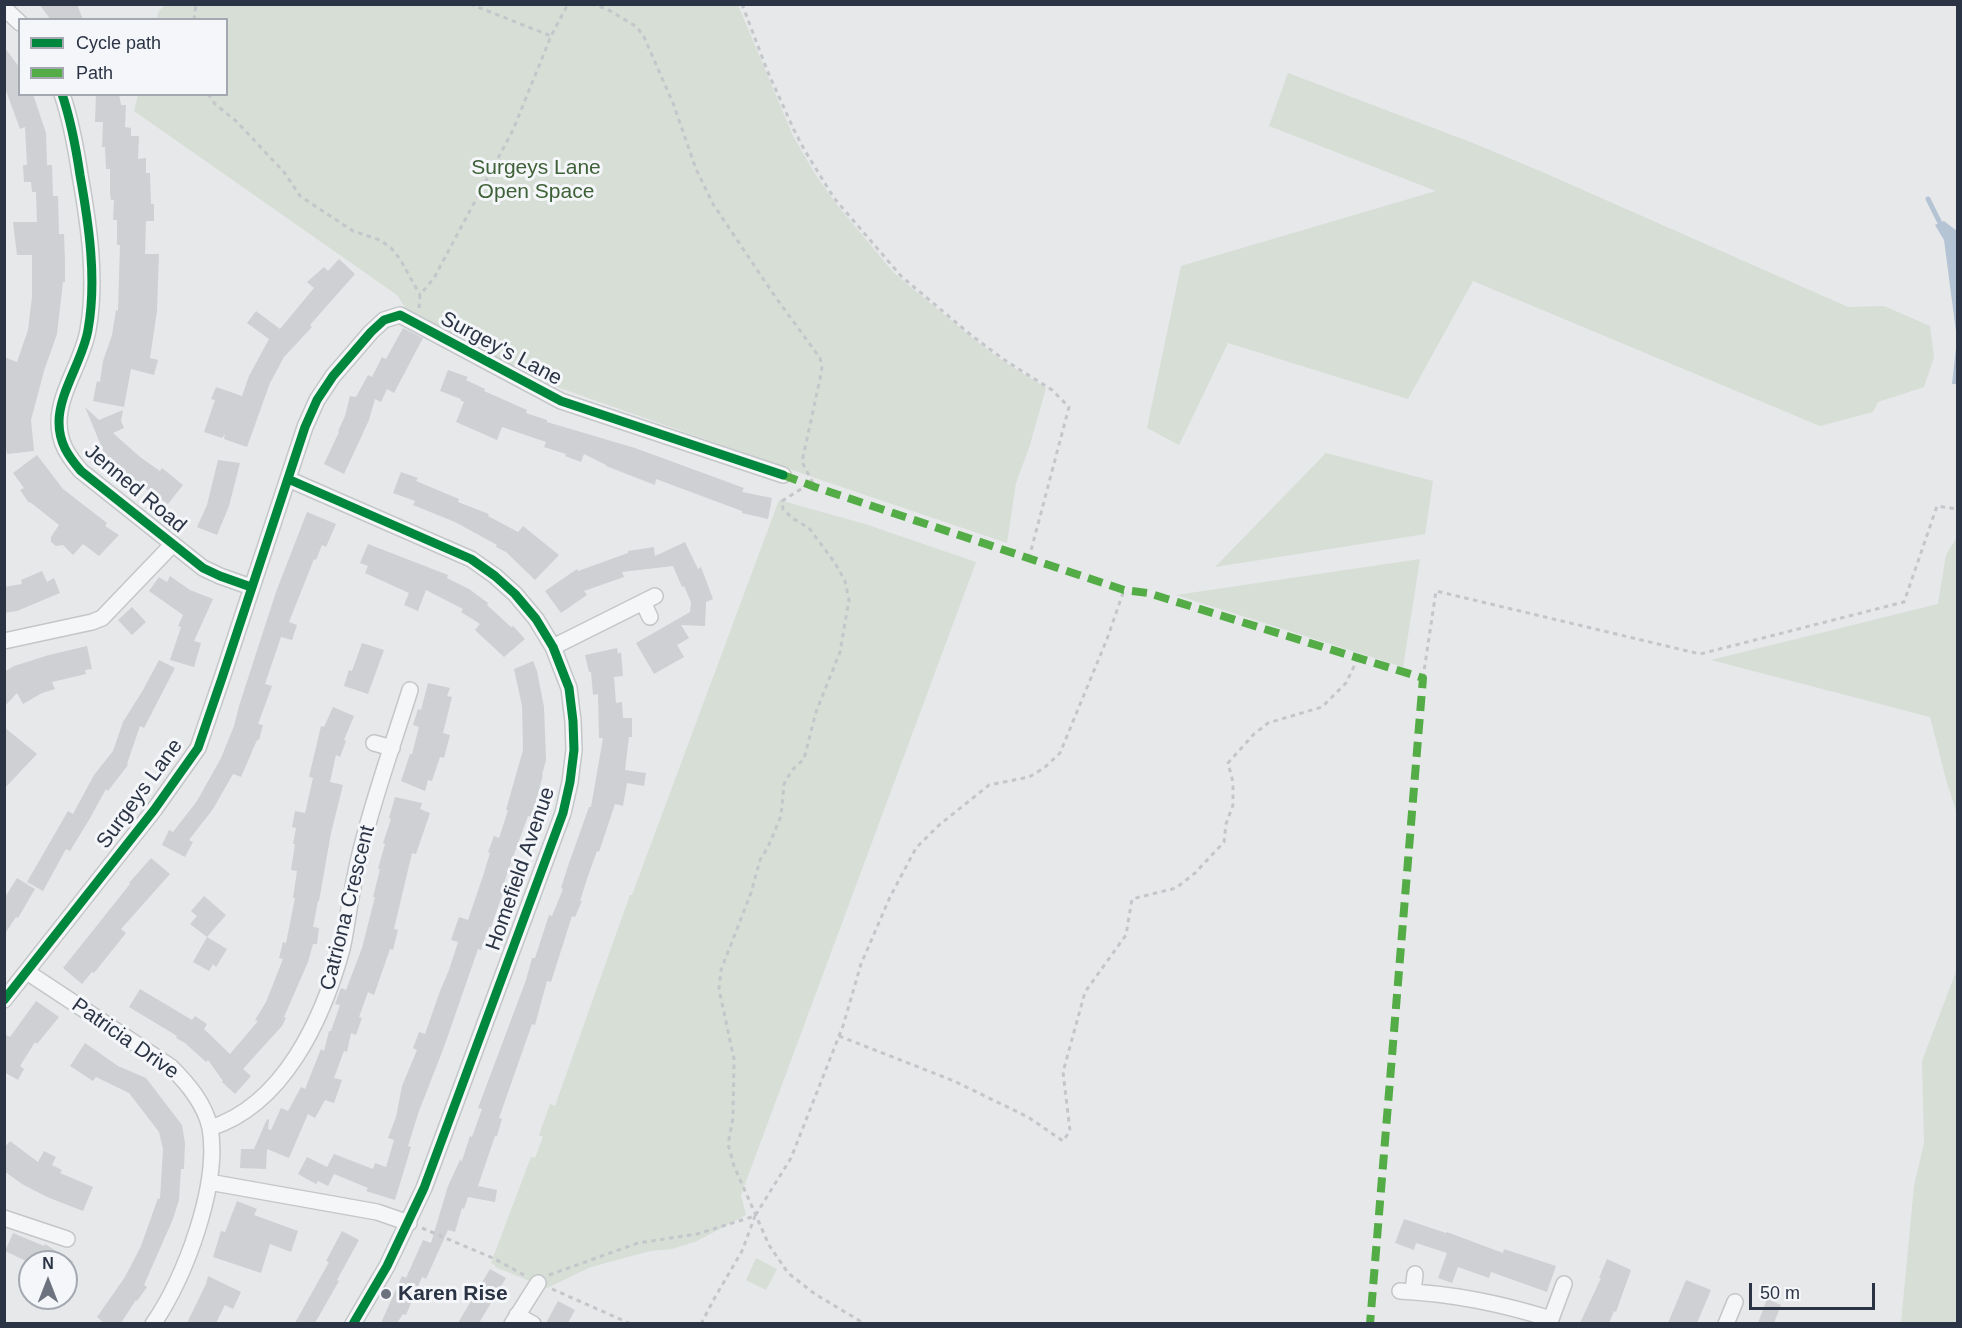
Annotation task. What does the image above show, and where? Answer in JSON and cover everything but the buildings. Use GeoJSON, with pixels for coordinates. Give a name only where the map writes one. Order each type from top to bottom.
{"type":"FeatureCollection","features":[{"type":"Feature","properties":{"kind":"street"},"geometry":{"type":"LineString","coordinates":[[4,8],[18,21]]}},
{"type":"Feature","properties":{"kind":"street","name":"Jenned Road"},"geometry":{"type":"LineString","coordinates":[[63,96],[73,133],[83,194],[91,261],[91,307],[87,333],[63,401],[59,421],[61,441],[68,456],[81,471],[172,545],[203,568],[251,587]]}},
{"type":"Feature","properties":{"kind":"street","name":"Surgey's Lane"},"geometry":{"type":"LineString","coordinates":[[288,479],[316,400],[370,332],[384,320],[400,315],[561,401],[783,475]]}},
{"type":"Feature","properties":{"kind":"street","name":"Surgeys Lane"},"geometry":{"type":"LineString","coordinates":[[4,1000],[154,810],[198,748],[288,479]]}},
{"type":"Feature","properties":{"kind":"street","name":"Homefield Avenue"},"geometry":{"type":"LineString","coordinates":[[288,479],[471,559],[495,576],[536,619],[553,647],[569,688],[573,721],[574,750],[563,813],[424,1188],[387,1266],[353,1323]]}},
{"type":"Feature","properties":{"kind":"street"},"geometry":{"type":"LineString","coordinates":[[4,641],[102,618],[172,545]]}},
{"type":"Feature","properties":{"kind":"street"},"geometry":{"type":"LineString","coordinates":[[553,647],[649,599],[650,617]]}},
{"type":"Feature","properties":{"kind":"street","name":"Catriona Crescent"},"geometry":{"type":"LineString","coordinates":[[210,1128],[245,1110],[281,1078],[306,1040],[324,1004],[342,947],[354,876],[364,839],[410,690]]}},
{"type":"Feature","properties":{"kind":"street"},"geometry":{"type":"LineString","coordinates":[[374,742],[392,748]]}},
{"type":"Feature","properties":{"kind":"street","name":"Patricia Drive"},"geometry":{"type":"LineString","coordinates":[[27,972],[171,1068],[196,1096],[204,1111],[210,1128],[212,1147],[209,1182],[194,1240],[175,1284],[153,1323]]}},
{"type":"Feature","properties":{"kind":"street"},"geometry":{"type":"LineString","coordinates":[[209,1182],[377,1212],[409,1223]]}},
{"type":"Feature","properties":{"kind":"street"},"geometry":{"type":"LineString","coordinates":[[4,1218],[67,1239]]}},
{"type":"Feature","properties":{"kind":"street"},"geometry":{"type":"LineString","coordinates":[[1414,1274],[1406,1291],[1466,1297],[1509,1306],[1550,1321],[1564,1284]]}},
{"type":"Feature","properties":{"kind":"street"},"geometry":{"type":"LineString","coordinates":[[533,1323],[515,1319],[538,1283]]}},
{"type":"Feature","properties":{"kind":"street"},"geometry":{"type":"LineString","coordinates":[[1726,1323],[1735,1302]]}},
{"type":"Feature","properties":{"kind":"path"},"geometry":{"type":"LineString","coordinates":[[470,4],[551,36]]}},
{"type":"Feature","properties":{"kind":"path"},"geometry":{"type":"LineString","coordinates":[[419,307],[420,296],[434,278],[513,130],[551,36],[568,4]]}},
{"type":"Feature","properties":{"kind":"path"},"geometry":{"type":"LineString","coordinates":[[591,4],[607,9],[637,27],[644,37],[673,103],[696,169],[713,204],[774,295],[820,358],[821,374],[802,462],[815,488]]}},
{"type":"Feature","properties":{"kind":"path"},"geometry":{"type":"LineString","coordinates":[[742,4],[767,70],[794,130],[834,198],[901,276],[971,335],[1003,359],[1052,390],[1069,407],[1029,558]]}},
{"type":"Feature","properties":{"kind":"path"},"geometry":{"type":"LineString","coordinates":[[209,96],[214,104],[236,122],[284,172],[300,196],[353,231],[380,240],[391,248],[400,259],[420,296]]}},
{"type":"Feature","properties":{"kind":"path"},"geometry":{"type":"LineString","coordinates":[[801,489],[782,501],[783,509],[792,518],[810,528],[836,563],[845,581],[849,600],[840,652],[816,712],[804,759],[792,770],[784,784],[781,816],[760,860],[751,893],[721,970],[719,989],[734,1059],[734,1111],[728,1144],[734,1166],[755,1216],[769,1245],[788,1273],[815,1294],[865,1323]]}},
{"type":"Feature","properties":{"kind":"path"},"geometry":{"type":"LineString","coordinates":[[1423,678],[1436,591],[1700,654],[1904,602],[1937,506],[1958,509]]}},
{"type":"Feature","properties":{"kind":"path"},"geometry":{"type":"LineString","coordinates":[[701,1323],[742,1251],[755,1216],[791,1158],[839,1036],[861,964],[890,897],[916,848],[938,826],[989,785],[1029,777],[1044,768],[1060,753],[1107,639],[1124,590]]}},
{"type":"Feature","properties":{"kind":"path"},"geometry":{"type":"LineString","coordinates":[[839,1036],[954,1081],[1028,1117],[1063,1141],[1070,1131],[1063,1072],[1085,992],[1125,935],[1132,899],[1176,888],[1195,873],[1224,842],[1226,824],[1233,805],[1233,782],[1228,763],[1254,734],[1268,723],[1322,706],[1346,683],[1358,658]]}},
{"type":"Feature","properties":{"kind":"path"},"geometry":{"type":"LineString","coordinates":[[538,1283],[555,1271],[638,1243],[697,1234],[755,1216]]}},
{"type":"Feature","properties":{"kind":"path"},"geometry":{"type":"LineString","coordinates":[[409,1223],[493,1258],[538,1283],[631,1323]]}},
{"type":"Feature","properties":{"kind":"green space","name":"Surgeys Lane Open Space"},"geometry":{"type":"Polygon","coordinates":[[[165,5],[738,5],[793,136],[815,174],[837,205],[894,273],[997,357],[1046,388],[1029,448],[1016,483],[1007,543],[537,380],[408,312],[397,295],[134,111],[138,96],[228,96],[228,18],[157,18],[159,11],[165,5]]]}},
{"type":"Feature","properties":{"kind":"green space"},"geometry":{"type":"Polygon","coordinates":[[[1288,73],[1473,143],[1848,307],[1884,306],[1930,326],[1934,357],[1924,387],[1878,402],[1873,412],[1820,426],[1473,281],[1408,399],[1228,343],[1179,445],[1147,428],[1181,266],[1436,191],[1269,126],[1288,73]]]}},
{"type":"Feature","properties":{"kind":"green space"},"geometry":{"type":"Polygon","coordinates":[[[1326,453],[1433,481],[1425,534],[1215,567],[1326,453]]]}},
{"type":"Feature","properties":{"kind":"green space"},"geometry":{"type":"Polygon","coordinates":[[[779,500],[865,524],[976,562],[741,1195],[746,1215],[697,1241],[672,1249],[650,1251],[591,1267],[547,1288],[495,1267],[491,1263],[531,1157],[535,1158],[543,1137],[539,1135],[550,1104],[555,1106],[630,895],[632,895],[779,500]]]}},
{"type":"Feature","properties":{"kind":"green space"},"geometry":{"type":"Polygon","coordinates":[[[1957,537],[1957,814],[1930,717],[1711,660],[1938,604],[1946,555],[1957,537]]]}},
{"type":"Feature","properties":{"kind":"green space"},"geometry":{"type":"Polygon","coordinates":[[[1420,559],[1403,667],[1176,595],[1420,559]]]}},
{"type":"Feature","properties":{"kind":"green space"},"geometry":{"type":"Polygon","coordinates":[[[1957,969],[1957,1323],[1901,1323],[1914,1186],[1924,1143],[1922,1061],[1957,969]]]}},
{"type":"Feature","properties":{"kind":"green space"},"geometry":{"type":"Polygon","coordinates":[[[756,1258],[777,1269],[766,1290],[746,1280],[756,1258]]]}},
{"type":"Feature","properties":{"kind":"water"},"geometry":{"type":"Polygon","coordinates":[[[1944,221],[1957,231],[1957,339],[1944,240],[1935,225],[1944,221]]]}},
{"type":"Feature","properties":{"kind":"water"},"geometry":{"type":"Polygon","coordinates":[[[1957,339],[1957,384],[1952,384],[1957,339]]]}},
{"type":"Feature","properties":{"kind":"waterway"},"geometry":{"type":"LineString","coordinates":[[1928,199],[1940,223]]}},
{"type":"Feature","properties":{"kind":"marked path"},"geometry":{"type":"LineString","coordinates":[[783,475],[1124,590],[1148,593],[1423,678],[1370,1324]]}},
{"type":"Feature","properties":{"kind":"cycle path"},"geometry":{"type":"LineString","coordinates":[[63,96],[77,155],[89,233],[92,272],[88,330],[60,411],[59,430],[63,443],[81,471],[203,568],[251,587]]}},
{"type":"Feature","properties":{"kind":"cycle path"},"geometry":{"type":"LineString","coordinates":[[4,1000],[154,810],[198,748],[305,427],[317,400],[333,376],[384,320],[400,315],[561,401],[783,475]]}},
{"type":"Feature","properties":{"kind":"cycle path"},"geometry":{"type":"LineString","coordinates":[[288,479],[471,559],[495,576],[515,594],[536,619],[553,647],[569,688],[573,721],[574,750],[563,813],[424,1188],[387,1266],[353,1324]]}},
{"type":"Feature","properties":{"kind":"place","name":"Karen Rise"},"geometry":{"type":"Point","coordinates":[386,1294]}}]}
